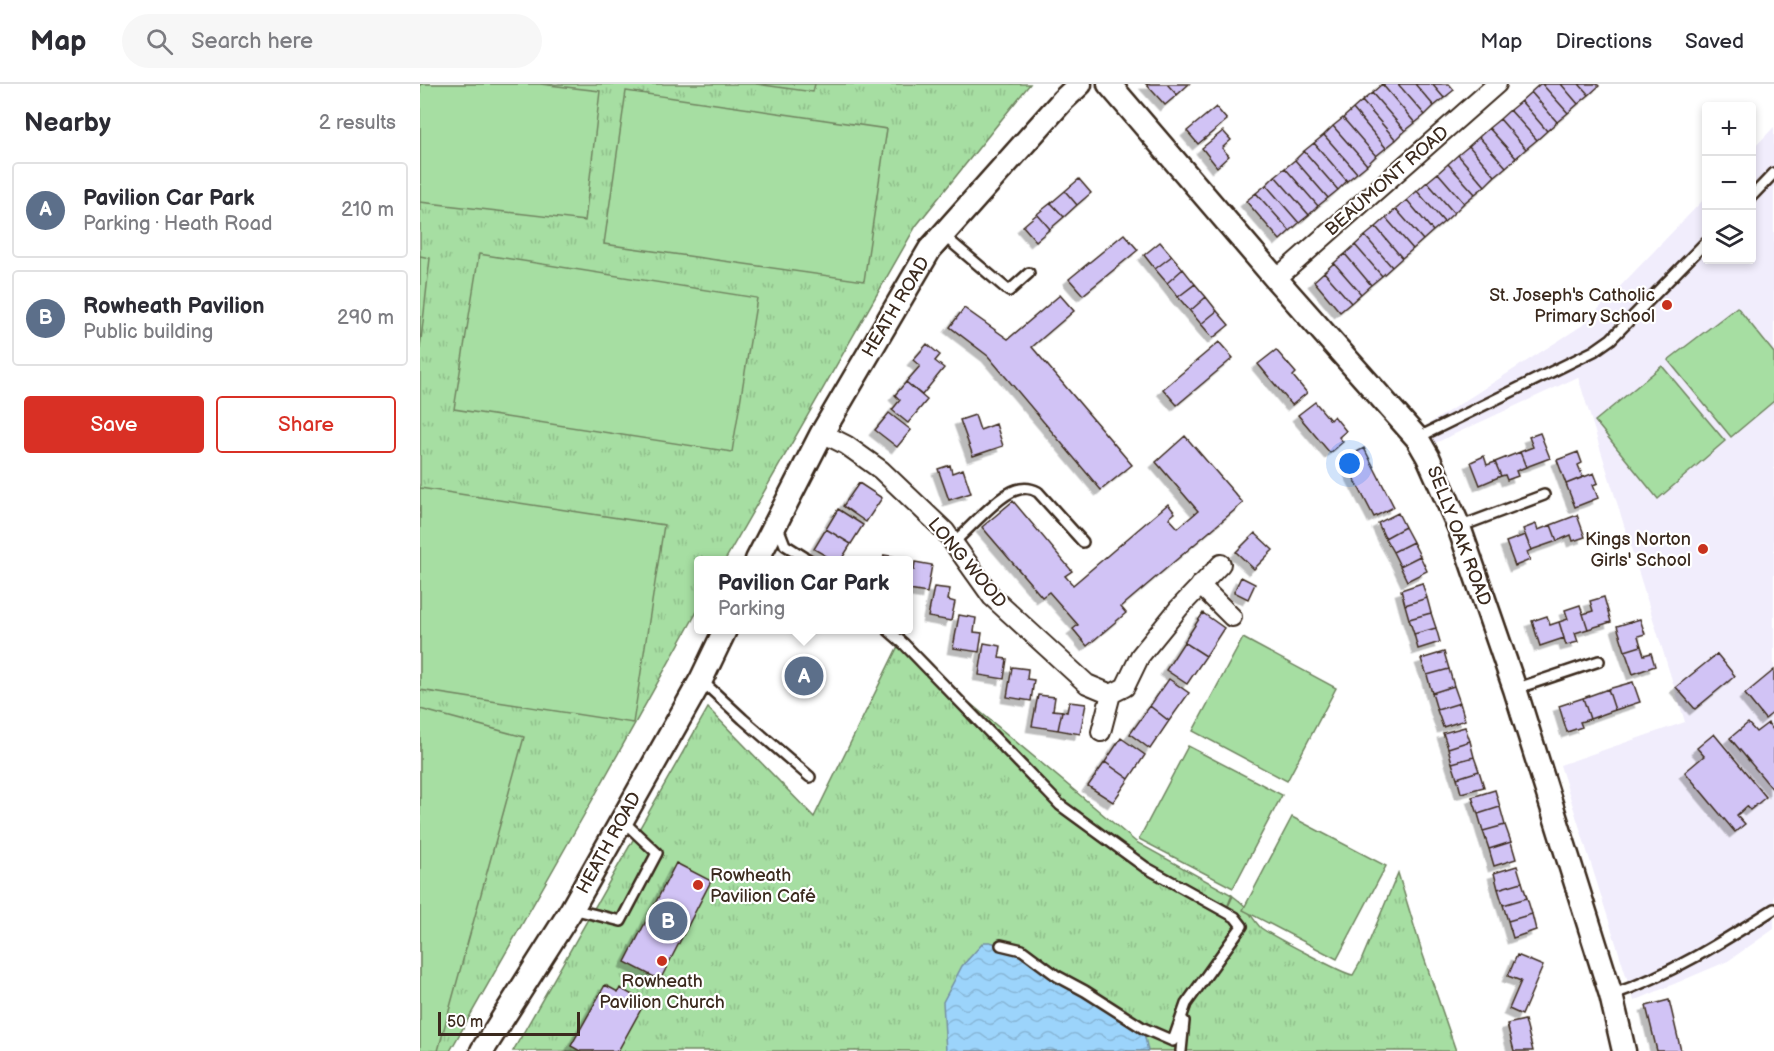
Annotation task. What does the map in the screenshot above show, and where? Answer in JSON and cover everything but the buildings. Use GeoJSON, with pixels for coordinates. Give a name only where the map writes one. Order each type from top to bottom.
{"type":"FeatureCollection","features":[{"type":"Feature","properties":{"kind":"street","name":"HEATH ROAD"},"geometry":{"type":"LineString","coordinates":[[759,556],[822,433],[930,249],[1063,100],[1080,84]]}},
{"type":"Feature","properties":{"kind":"street","name":"SELLY OAK ROAD"},"geometry":{"type":"LineString","coordinates":[[1109,84],[1276,279],[1417,438],[1428,457],[1460,527],[1515,689],[1611,995],[1624,1051]]}},
{"type":"Feature","properties":{"kind":"street","name":"BEAUMONT ROAD"},"geometry":{"type":"LineString","coordinates":[[1276,279],[1497,84]]}},
{"type":"Feature","properties":{"kind":"street","name":"LONG WOOD"},"geometry":{"type":"LineString","coordinates":[[822,433],[846,445],[881,470],[945,531],[992,597],[1086,684],[1111,694]]}},
{"type":"Feature","properties":{"kind":"street"},"geometry":{"type":"LineString","coordinates":[[1101,732],[1111,694],[1125,687],[1140,656],[1179,608],[1221,564]]}},
{"type":"Feature","properties":{"kind":"street"},"geometry":{"type":"LineString","coordinates":[[1200,585],[1232,617]]}},
{"type":"Feature","properties":{"kind":"street","name":"HEATH ROAD"},"geometry":{"type":"LineString","coordinates":[[482,1051],[572,909],[701,680],[722,634]]}},
{"type":"Feature","properties":{"kind":"lane"},"geometry":{"type":"LineString","coordinates":[[1756,192],[1774,173]]}},
{"type":"Feature","properties":{"kind":"lane"},"geometry":{"type":"LineString","coordinates":[[943,235],[1009,291],[1029,273]]}},
{"type":"Feature","properties":{"kind":"lane"},"geometry":{"type":"LineString","coordinates":[[1417,438],[1594,351],[1611,339],[1702,247]]}},
{"type":"Feature","properties":{"kind":"lane"},"geometry":{"type":"LineString","coordinates":[[953,543],[1008,493],[1024,488],[1032,488],[1038,492],[1083,542]]}},
{"type":"Feature","properties":{"kind":"lane"},"geometry":{"type":"LineString","coordinates":[[1460,527],[1544,495]]}},
{"type":"Feature","properties":{"kind":"lane"},"geometry":{"type":"LineString","coordinates":[[776,522],[785,545],[802,556]]}},
{"type":"Feature","properties":{"kind":"lane"},"geometry":{"type":"LineString","coordinates":[[893,634],[1060,805],[1145,867],[1235,917],[1242,926],[1186,1004],[1173,1041],[1143,1028],[1057,976],[1022,950],[1001,945]]}},
{"type":"Feature","properties":{"kind":"lane"},"geometry":{"type":"LineString","coordinates":[[1515,689],[1599,662]]}},
{"type":"Feature","properties":{"kind":"lane"},"geometry":{"type":"LineString","coordinates":[[701,680],[743,720],[810,777]]}},
{"type":"Feature","properties":{"kind":"lane"},"geometry":{"type":"LineString","coordinates":[[572,909],[621,921],[657,853],[622,820]]}},
{"type":"Feature","properties":{"kind":"lane"},"geometry":{"type":"LineString","coordinates":[[1611,995],[1641,985],[1713,947],[1774,909]]}},
{"type":"Feature","properties":{"kind":"lane"},"geometry":{"type":"LineString","coordinates":[[1181,1051],[1186,1004]]}},
{"type":"Feature","properties":{"kind":"shaded area","name":"Kings Norton Girls' School"},"geometry":{"type":"Polygon","coordinates":[[[1774,127],[1774,929],[1728,961],[1634,1001],[1560,765],[1685,722],[1578,377],[1431,445],[1424,427],[1583,325],[1702,201],[1702,264],[1756,264],[1756,146],[1774,127]]]}},
{"type":"Feature","properties":{"kind":"green space"},"geometry":{"type":"Polygon","coordinates":[[[420,84],[1030,84],[916,226],[727,556],[694,556],[694,617],[450,1051],[420,1051],[420,84]]]}},
{"type":"Feature","properties":{"kind":"green space"},"geometry":{"type":"Polygon","coordinates":[[[420,84],[540,84],[600,91],[585,221],[420,202],[420,84]]]}},
{"type":"Feature","properties":{"kind":"green space"},"geometry":{"type":"Polygon","coordinates":[[[756,84],[815,84],[813,92],[756,84]]]}},
{"type":"Feature","properties":{"kind":"green space"},"geometry":{"type":"Polygon","coordinates":[[[626,91],[887,129],[864,281],[604,244],[626,91]]]}},
{"type":"Feature","properties":{"kind":"green space"},"geometry":{"type":"Polygon","coordinates":[[[479,254],[757,298],[732,452],[454,409],[479,254]]]}},
{"type":"Feature","properties":{"kind":"green space"},"geometry":{"type":"Polygon","coordinates":[[[420,256],[430,258],[420,349],[420,256]]]}},
{"type":"Feature","properties":{"kind":"green space"},"geometry":{"type":"Polygon","coordinates":[[[1737,307],[1774,353],[1774,401],[1731,437],[1668,360],[1737,307]]]}},
{"type":"Feature","properties":{"kind":"green space"},"geometry":{"type":"Polygon","coordinates":[[[1662,366],[1725,441],[1658,499],[1595,421],[1662,366]]]}},
{"type":"Feature","properties":{"kind":"green space"},"geometry":{"type":"Polygon","coordinates":[[[420,488],[664,525],[633,723],[420,690],[420,488]]]}},
{"type":"Feature","properties":{"kind":"green space"},"geometry":{"type":"Polygon","coordinates":[[[1243,638],[1336,688],[1287,781],[1193,731],[1243,638]]]}},
{"type":"Feature","properties":{"kind":"green space"},"geometry":{"type":"Polygon","coordinates":[[[899,644],[1136,842],[1232,895],[1224,915],[1233,896],[1244,905],[1261,928],[1336,969],[1353,975],[1398,873],[1456,1051],[513,1051],[708,708],[814,817],[899,644]]]}},
{"type":"Feature","properties":{"kind":"green space"},"geometry":{"type":"Polygon","coordinates":[[[420,709],[524,737],[438,1051],[420,1050],[420,709]]]}},
{"type":"Feature","properties":{"kind":"green space"},"geometry":{"type":"Polygon","coordinates":[[[1188,746],[1282,795],[1233,888],[1139,839],[1188,746]]]}},
{"type":"Feature","properties":{"kind":"green space"},"geometry":{"type":"Polygon","coordinates":[[[1292,817],[1386,866],[1337,959],[1243,910],[1292,817]]]}},
{"type":"Feature","properties":{"kind":"water"},"geometry":{"type":"Polygon","coordinates":[[[984,942],[1021,951],[1143,1028],[1148,1051],[946,1051],[943,1002],[962,966],[984,942]]]}},
{"type":"Feature","properties":{"kind":"place","name":"St. Joseph's Catholic Primary School"},"geometry":{"type":"Point","coordinates":[1667,305]}},
{"type":"Feature","properties":{"kind":"place","name":"Kings Norton Girls' School"},"geometry":{"type":"Point","coordinates":[1703,549]}},
{"type":"Feature","properties":{"kind":"place","name":"Pavilion Car Park"},"geometry":{"type":"Point","coordinates":[804,676]}},
{"type":"Feature","properties":{"kind":"place","name":"Rowheath Pavilion Café"},"geometry":{"type":"Point","coordinates":[698,885]}},
{"type":"Feature","properties":{"kind":"place","name":"Rowheath Pavilion"},"geometry":{"type":"Point","coordinates":[668,921]}},
{"type":"Feature","properties":{"kind":"place","name":"Rowheath Pavilion Church"},"geometry":{"type":"Point","coordinates":[662,961]}}]}
